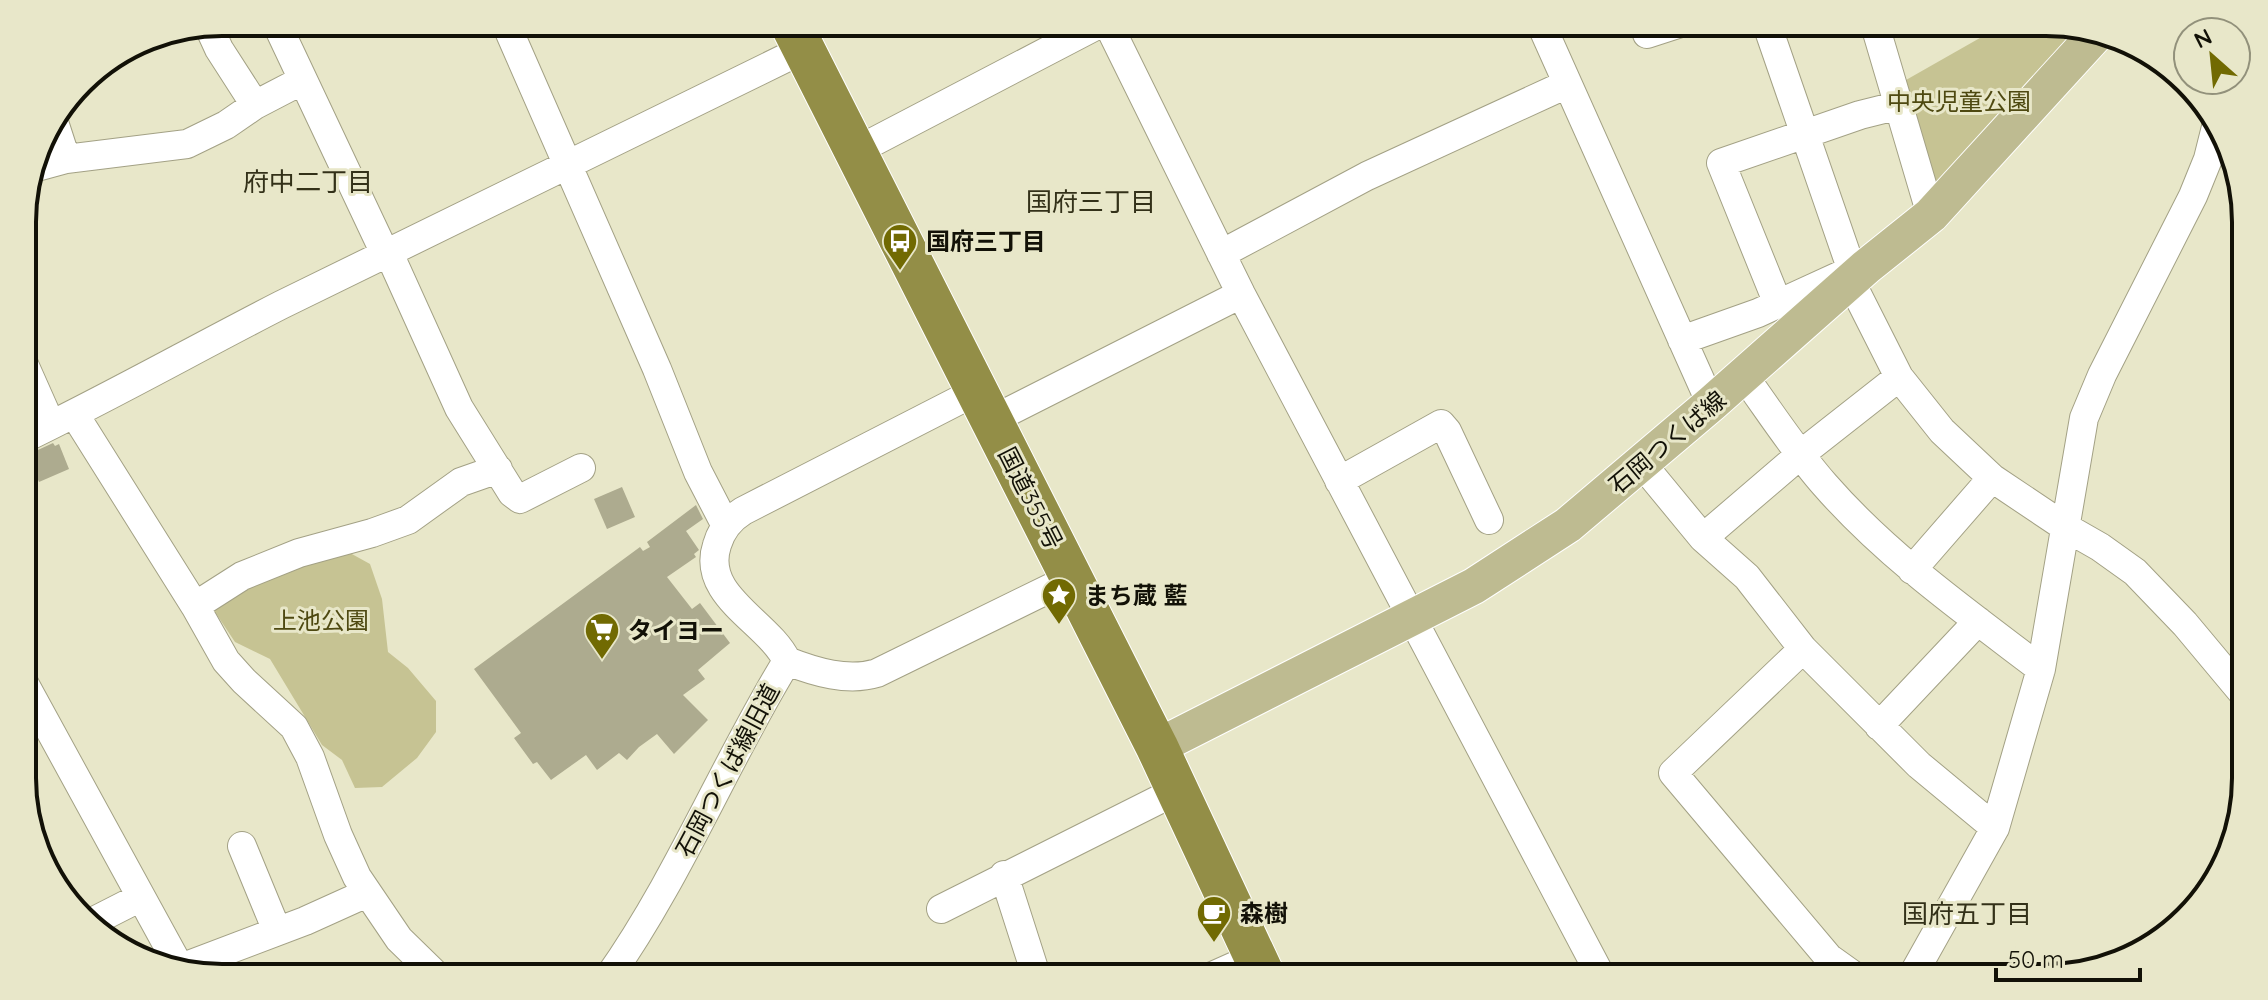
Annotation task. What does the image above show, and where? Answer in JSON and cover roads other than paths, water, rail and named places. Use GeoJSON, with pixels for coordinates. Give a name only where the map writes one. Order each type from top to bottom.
{"type":"FeatureCollection","features":[{"type":"Feature","properties":{"kind":"highway","name":"国道355号"},"geometry":{"type":"LineString","coordinates":[[798,36],[1157,747],[1258,964]]}},
{"type":"Feature","properties":{"kind":"main road","name":"石岡つくば線"},"geometry":{"type":"LineString","coordinates":[[1157,747],[1474,586],[1568,525],[1744,376],[1850,276],[1931,215],[2082,40]]}},
{"type":"Feature","properties":{"kind":"street"},"geometry":{"type":"LineString","coordinates":[[282,36],[380,243],[388,251],[459,408],[512,493],[520,499],[581,468]]}},
{"type":"Feature","properties":{"kind":"street"},"geometry":{"type":"LineString","coordinates":[[511,36],[657,369],[698,472],[726,526],[743,511],[1241,294]]}},
{"type":"Feature","properties":{"kind":"street"},"geometry":{"type":"LineString","coordinates":[[36,433],[388,251],[568,165],[795,36]]}},
{"type":"Feature","properties":{"kind":"street"},"geometry":{"type":"LineString","coordinates":[[856,151],[1078,36]]}},
{"type":"Feature","properties":{"kind":"street"},"geometry":{"type":"LineString","coordinates":[[1112,36],[1241,294],[1595,964]]}},
{"type":"Feature","properties":{"kind":"street"},"geometry":{"type":"LineString","coordinates":[[1546,36],[1711,404]]}},
{"type":"Feature","properties":{"kind":"street"},"geometry":{"type":"LineString","coordinates":[[1771,36],[1849,262],[1850,276],[1899,377],[1942,431],[1992,478],[2135,572],[2185,624],[2232,680]]}},
{"type":"Feature","properties":{"kind":"street"},"geometry":{"type":"LineString","coordinates":[[1878,36],[1931,215]]}},
{"type":"Feature","properties":{"kind":"street"},"geometry":{"type":"LineString","coordinates":[[214,37],[255,105]]}},
{"type":"Feature","properties":{"kind":"street"},"geometry":{"type":"LineString","coordinates":[[45,165],[66,159],[187,144],[303,80]]}},
{"type":"Feature","properties":{"kind":"street"},"geometry":{"type":"LineString","coordinates":[[1221,254],[1380,170],[1567,84]]}},
{"type":"Feature","properties":{"kind":"street"},"geometry":{"type":"LineString","coordinates":[[1778,304],[1721,163],[1860,115],[1900,105]]}},
{"type":"Feature","properties":{"kind":"street"},"geometry":{"type":"LineString","coordinates":[[58,134],[66,159]]}},
{"type":"Feature","properties":{"kind":"street"},"geometry":{"type":"LineString","coordinates":[[1919,964],[1995,828],[2041,669],[2084,418],[2108,362],[2193,196],[2213,140]]}},
{"type":"Feature","properties":{"kind":"street"},"geometry":{"type":"LineString","coordinates":[[1682,340],[1850,276]]}},
{"type":"Feature","properties":{"kind":"street"},"geometry":{"type":"LineString","coordinates":[[1744,376],[1825,485],[1912,570],[2041,669]]}},
{"type":"Feature","properties":{"kind":"street"},"geometry":{"type":"LineString","coordinates":[[1703,538],[1801,454],[1899,377]]}},
{"type":"Feature","properties":{"kind":"street"},"geometry":{"type":"LineString","coordinates":[[36,381],[195,606],[226,661],[294,727],[310,757],[349,861],[399,939],[425,964]]}},
{"type":"Feature","properties":{"kind":"street"},"geometry":{"type":"LineString","coordinates":[[1339,481],[1441,424],[1489,520]]}},
{"type":"Feature","properties":{"kind":"street"},"geometry":{"type":"LineString","coordinates":[[1642,464],[1703,538],[1747,577],[1803,649],[1919,765],[1995,828]]}},
{"type":"Feature","properties":{"kind":"street"},"geometry":{"type":"LineString","coordinates":[[195,606],[242,576],[299,553],[408,520],[461,482],[498,469]]}},
{"type":"Feature","properties":{"kind":"street"},"geometry":{"type":"LineString","coordinates":[[1912,570],[1992,478]]}},
{"type":"Feature","properties":{"kind":"street","name":"石岡つくば線旧道"},"geometry":{"type":"LineString","coordinates":[[617,964],[656,902],[751,719],[787,661],[782,650],[739,607],[717,578],[713,558],[726,526]]}},
{"type":"Feature","properties":{"kind":"street"},"geometry":{"type":"LineString","coordinates":[[787,661],[814,671],[861,678],[1071,578]]}},
{"type":"Feature","properties":{"kind":"street"},"geometry":{"type":"LineString","coordinates":[[1879,726],[1978,621]]}},
{"type":"Feature","properties":{"kind":"street"},"geometry":{"type":"LineString","coordinates":[[1803,649],[1673,773],[1829,958],[1837,964]]}},
{"type":"Feature","properties":{"kind":"street"},"geometry":{"type":"LineString","coordinates":[[36,733],[141,897],[174,958]]}},
{"type":"Feature","properties":{"kind":"street"},"geometry":{"type":"LineString","coordinates":[[941,909],[1178,790]]}},
{"type":"Feature","properties":{"kind":"street"},"geometry":{"type":"LineString","coordinates":[[242,846],[277,931]]}},
{"type":"Feature","properties":{"kind":"street"},"geometry":{"type":"LineString","coordinates":[[1004,875],[1032,964]]}},
{"type":"Feature","properties":{"kind":"street"},"geometry":{"type":"LineString","coordinates":[[196,962],[367,893]]}},
{"type":"Feature","properties":{"kind":"street"},"geometry":{"type":"LineString","coordinates":[[100,918],[141,897]]}},
{"type":"Feature","properties":{"kind":"place","name":"国府三丁目"},"geometry":{"type":"Point","coordinates":[900,272]}},
{"type":"Feature","properties":{"kind":"place","name":"まち蔵 藍"},"geometry":{"type":"Point","coordinates":[1059,626]}},
{"type":"Feature","properties":{"kind":"place","name":"タイヨー"},"geometry":{"type":"Point","coordinates":[602,661]}},
{"type":"Feature","properties":{"kind":"place","name":"森樹"},"geometry":{"type":"Point","coordinates":[1214,944]}},
{"type":"Feature","properties":{"kind":"district","name":"府中二丁目"},"geometry":{"type":"Point","coordinates":[308,181]}},
{"type":"Feature","properties":{"kind":"district","name":"国府三丁目"},"geometry":{"type":"Point","coordinates":[1091,201]}},
{"type":"Feature","properties":{"kind":"district","name":"国府五丁目"},"geometry":{"type":"Point","coordinates":[1967,913]}},
{"type":"Feature","properties":{"kind":"park label","name":"中央児童公園"},"geometry":{"type":"Point","coordinates":[1959,101]}},
{"type":"Feature","properties":{"kind":"park label","name":"上池公園"},"geometry":{"type":"Point","coordinates":[321,620]}}]}
